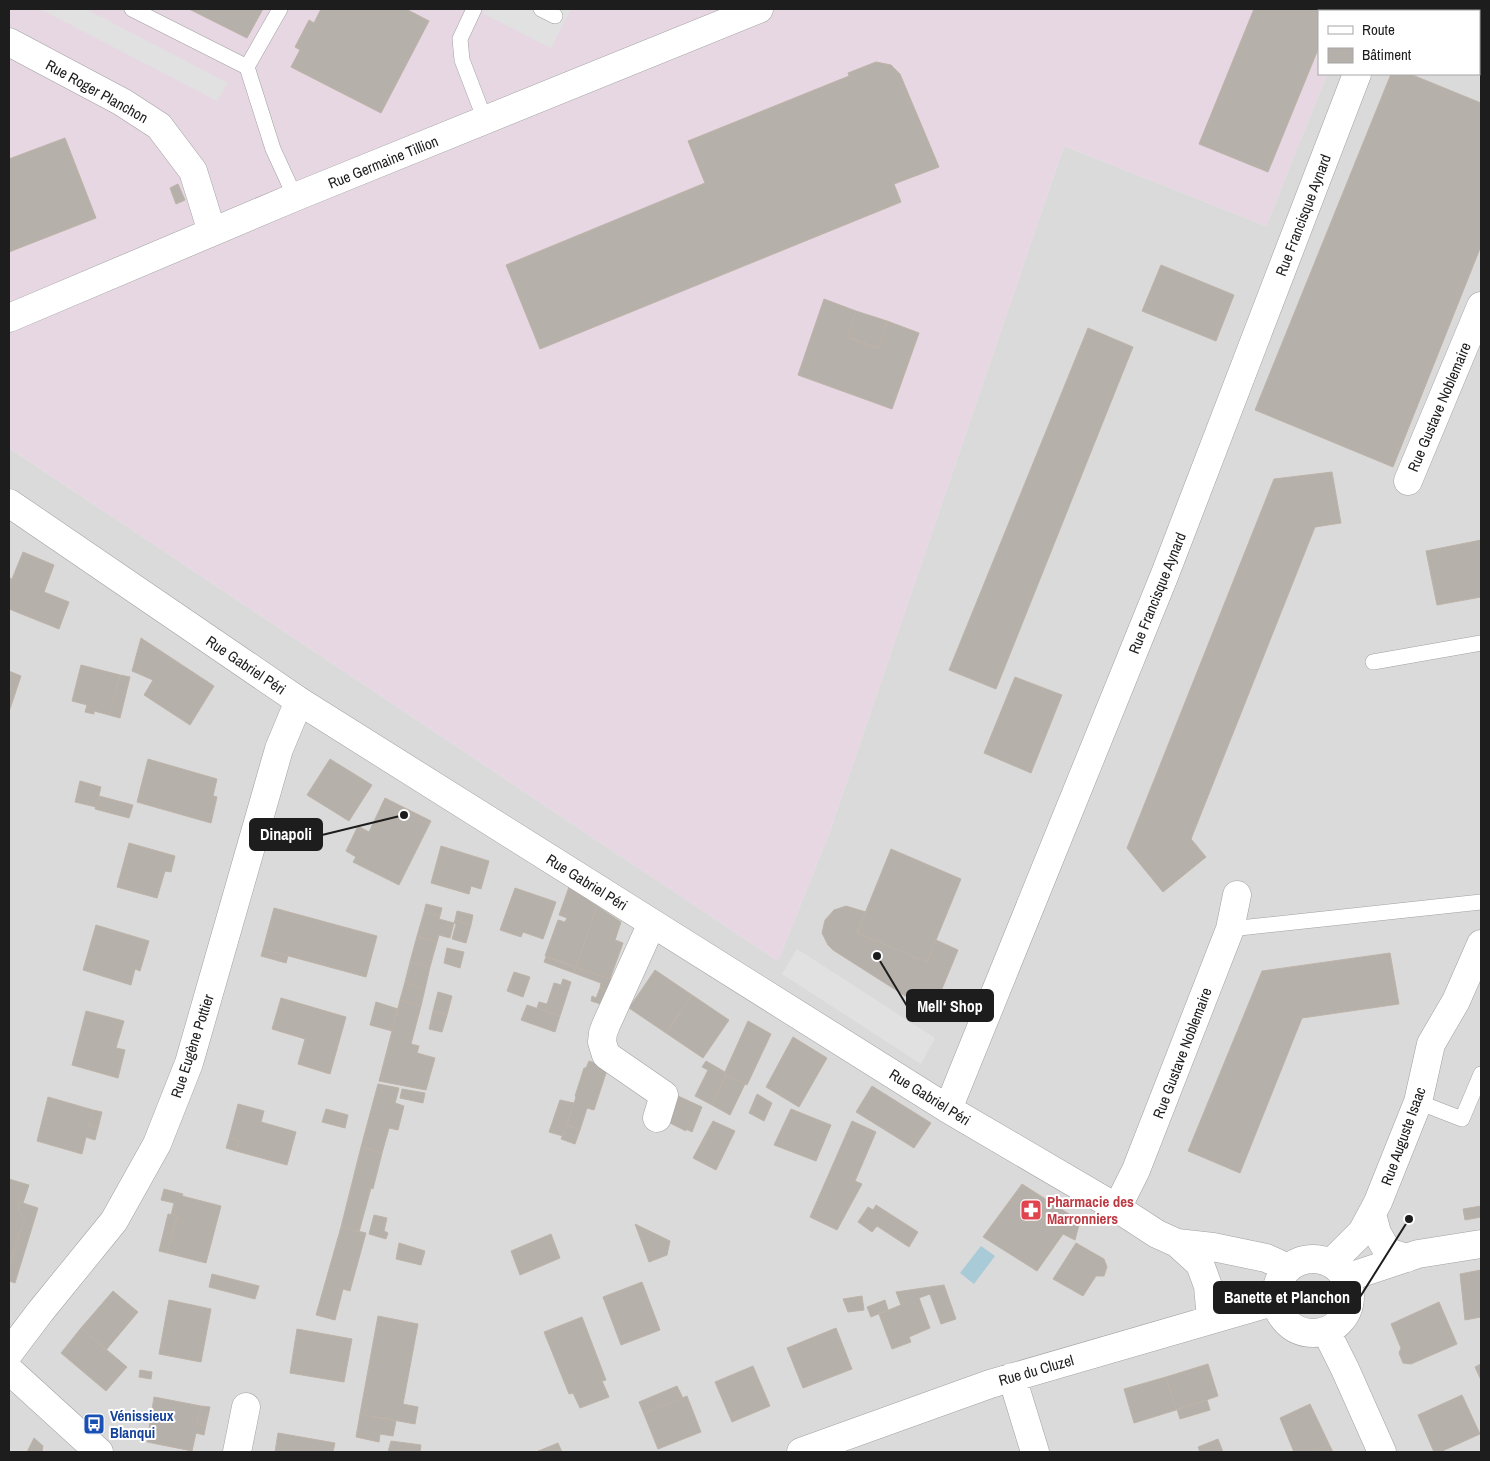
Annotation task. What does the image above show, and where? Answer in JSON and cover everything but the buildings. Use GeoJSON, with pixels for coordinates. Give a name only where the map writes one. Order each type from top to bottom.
{"type":"FeatureCollection","features":[{"type":"Feature","properties":{"kind":"street","name":"Rue Germaine Tillion"},"geometry":{"type":"LineString","coordinates":[[9,318],[295,197],[759,9]]}},
{"type":"Feature","properties":{"kind":"street","name":"Rue Roger Planchon"},"geometry":{"type":"LineString","coordinates":[[9,42],[122,102],[159,126],[193,171],[212,232]]}},
{"type":"Feature","properties":{"kind":"street","name":"Rue Francisque Aynard"},"geometry":{"type":"LineString","coordinates":[[948,1109],[1165,574],[1357,75]]}},
{"type":"Feature","properties":{"kind":"street","name":"Rue Gustave Noblemaire"},"geometry":{"type":"LineString","coordinates":[[1408,481],[1481,306]]}},
{"type":"Feature","properties":{"kind":"street","name":"Rue Gabriel Péri"},"geometry":{"type":"LineString","coordinates":[[9,503],[298,701],[948,1109],[1117,1208],[1157,1234],[1177,1243],[1213,1247],[1266,1258],[1288,1268]]}},
{"type":"Feature","properties":{"kind":"street","name":"Rue Eugène Pottier"},"geometry":{"type":"LineString","coordinates":[[9,1353],[114,1221],[157,1144],[189,1063],[279,749],[298,701]]}},
{"type":"Feature","properties":{"kind":"street","name":"Rue Gustave Noblemaire"},"geometry":{"type":"LineString","coordinates":[[1117,1208],[1136,1170],[1230,929],[1237,895]]}},
{"type":"Feature","properties":{"kind":"street"},"geometry":{"type":"LineString","coordinates":[[652,923],[606,1025],[602,1042],[606,1055],[664,1095],[657,1118]]}},
{"type":"Feature","properties":{"kind":"street","name":"Rue Auguste Isaac"},"geometry":{"type":"LineString","coordinates":[[1338,1271],[1378,1202],[1418,1102],[1431,1044],[1456,1001],[1481,944]]}},
{"type":"Feature","properties":{"kind":"street"},"geometry":{"type":"LineString","coordinates":[[1372,1214],[1377,1232],[1388,1252],[1407,1258]]}},
{"type":"Feature","properties":{"kind":"street","name":"Rue Gabriel Péri"},"geometry":{"type":"LineString","coordinates":[[1177,1243],[1200,1264],[1208,1286],[1211,1319]]}},
{"type":"Feature","properties":{"kind":"street"},"geometry":{"type":"LineString","coordinates":[[1338,1271],[1350,1298],[1343,1318],[1326,1331],[1304,1332],[1284,1320],[1276,1301],[1276,1286],[1288,1268],[1305,1259],[1338,1271],[1407,1258],[1418,1254],[1481,1244]]}},
{"type":"Feature","properties":{"kind":"street","name":"Rue du Cluzel"},"geometry":{"type":"LineString","coordinates":[[801,1452],[1012,1377],[1276,1301]]}},
{"type":"Feature","properties":{"kind":"street"},"geometry":{"type":"LineString","coordinates":[[1326,1331],[1382,1452]]}},
{"type":"Feature","properties":{"kind":"street"},"geometry":{"type":"LineString","coordinates":[[9,1370],[99,1452]]}},
{"type":"Feature","properties":{"kind":"street"},"geometry":{"type":"LineString","coordinates":[[1012,1377],[1035,1452]]}},
{"type":"Feature","properties":{"kind":"street"},"geometry":{"type":"LineString","coordinates":[[237,1452],[246,1407]]}},
{"type":"Feature","properties":{"kind":"lane"},"geometry":{"type":"LineString","coordinates":[[132,9],[247,68],[274,148],[295,197]]}},
{"type":"Feature","properties":{"kind":"lane"},"geometry":{"type":"LineString","coordinates":[[247,68],[280,9]]}},
{"type":"Feature","properties":{"kind":"lane"},"geometry":{"type":"LineString","coordinates":[[474,9],[460,39],[462,60],[485,120]]}},
{"type":"Feature","properties":{"kind":"lane"},"geometry":{"type":"LineString","coordinates":[[541,9],[556,16]]}},
{"type":"Feature","properties":{"kind":"lane"},"geometry":{"type":"LineString","coordinates":[[1373,662],[1481,643]]}},
{"type":"Feature","properties":{"kind":"lane"},"geometry":{"type":"LineString","coordinates":[[1230,929],[1481,902]]}},
{"type":"Feature","properties":{"kind":"lane"},"geometry":{"type":"LineString","coordinates":[[1418,1102],[1462,1119],[1481,1074]]}},
{"type":"Feature","properties":{"kind":"shaded area"},"geometry":{"type":"Polygon","coordinates":[[[9,9],[1353,9],[1318,10],[1318,75],[1327,75],[1266,226],[1064,146],[830,831],[778,961],[9,448],[9,9]]]}},
{"type":"Feature","properties":{"kind":"shaded area"},"geometry":{"type":"Polygon","coordinates":[[[40,9],[86,9],[228,83],[217,101],[40,9]]]}},
{"type":"Feature","properties":{"kind":"shaded area"},"geometry":{"type":"Polygon","coordinates":[[[484,9],[571,9],[551,48],[482,13],[484,9]]]}},
{"type":"Feature","properties":{"kind":"shaded area"},"geometry":{"type":"Polygon","coordinates":[[[1481,9],[1481,1452],[9,1452],[9,448],[778,961],[830,831],[1064,146],[1266,226],[1327,75],[1480,75],[1480,10],[1352,10],[1481,9]]]}},
{"type":"Feature","properties":{"kind":"shaded area"},"geometry":{"type":"Polygon","coordinates":[[[797,949],[935,1038],[921,1064],[782,974],[797,949]]]}},
{"type":"Feature","properties":{"kind":"water"},"geometry":{"type":"Polygon","coordinates":[[[981,1246],[995,1256],[974,1284],[960,1273],[981,1246]]]}},
{"type":"Feature","properties":{"kind":"place","name":"Dinapoli"},"geometry":{"type":"Point","coordinates":[404,815]}},
{"type":"Feature","properties":{"kind":"place","name":"Mell‘ Shop"},"geometry":{"type":"Point","coordinates":[877,956]}},
{"type":"Feature","properties":{"kind":"place","name":"Pharmacie des Marronniers"},"geometry":{"type":"Point","coordinates":[1031,1210]}},
{"type":"Feature","properties":{"kind":"place","name":"Banette et Planchon"},"geometry":{"type":"Point","coordinates":[1409,1219]}},
{"type":"Feature","properties":{"kind":"place","name":"Vénissieux Blanqui"},"geometry":{"type":"Point","coordinates":[94,1424]}}]}
